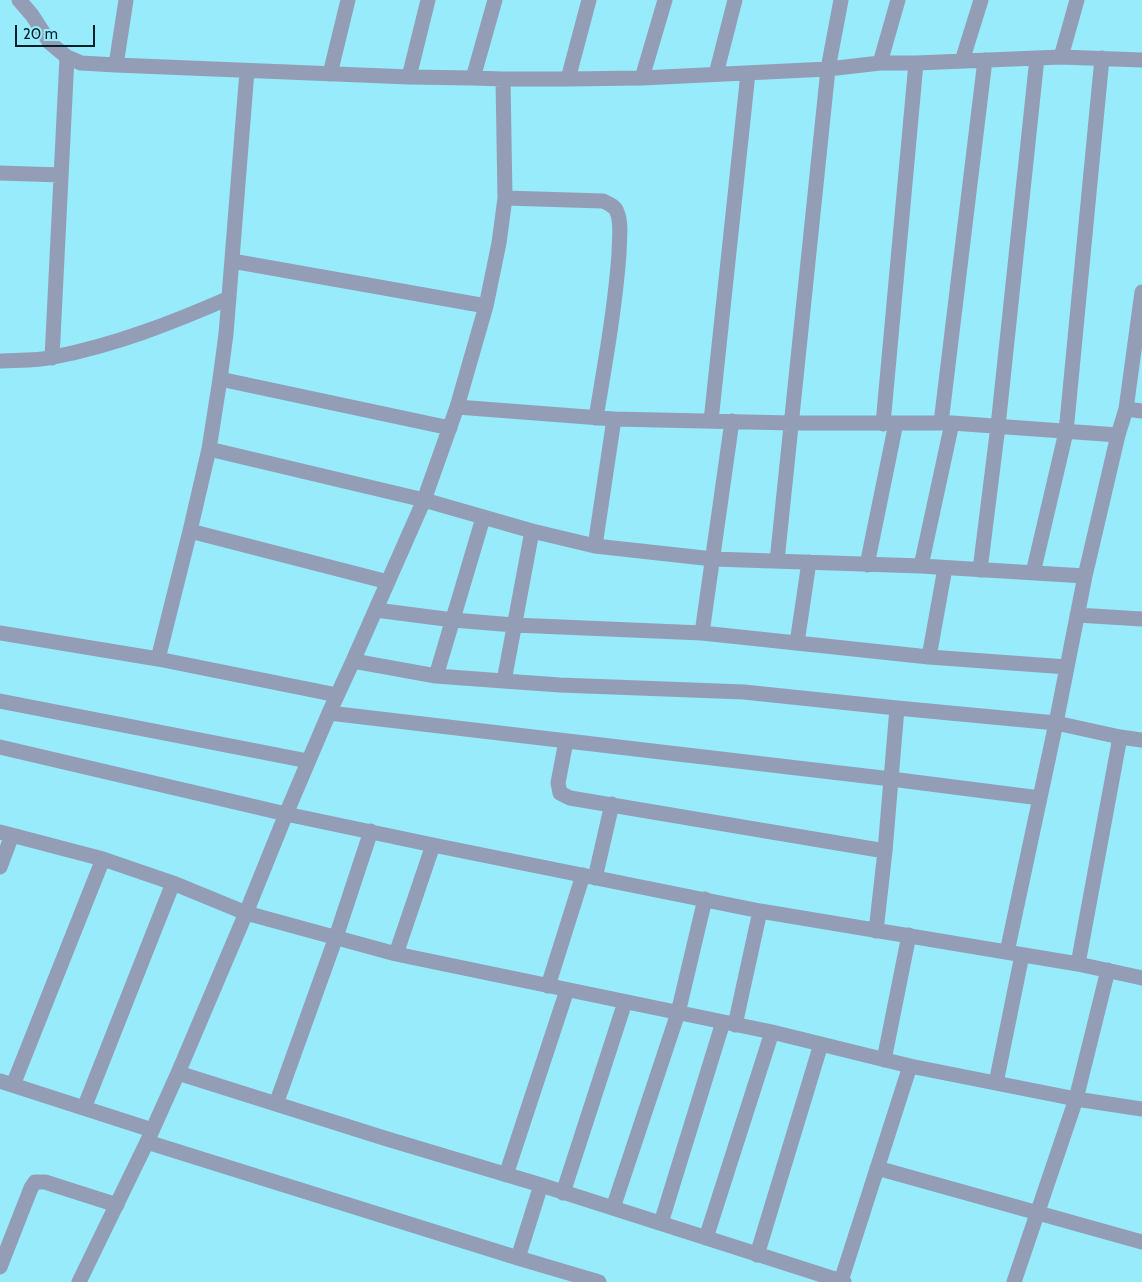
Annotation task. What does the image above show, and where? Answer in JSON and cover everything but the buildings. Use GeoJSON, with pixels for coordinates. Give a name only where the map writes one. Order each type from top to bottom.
{"type":"FeatureCollection","features":[{"type":"Feature","properties":{"kind":"street"},"geometry":{"type":"LineString","coordinates":[[19,0],[32,15],[50,43],[66,57],[81,63],[116,65],[409,77],[568,79],[642,78],[828,69],[880,63],[1061,57],[1142,60]]}},
{"type":"Feature","properties":{"kind":"street"},"geometry":{"type":"LineString","coordinates":[[116,65],[126,0]]}},
{"type":"Feature","properties":{"kind":"street"},"geometry":{"type":"LineString","coordinates":[[330,74],[348,0]]}},
{"type":"Feature","properties":{"kind":"street"},"geometry":{"type":"LineString","coordinates":[[409,77],[428,0]]}},
{"type":"Feature","properties":{"kind":"street"},"geometry":{"type":"LineString","coordinates":[[473,78],[495,0]]}},
{"type":"Feature","properties":{"kind":"street"},"geometry":{"type":"LineString","coordinates":[[568,79],[589,0]]}},
{"type":"Feature","properties":{"kind":"street"},"geometry":{"type":"LineString","coordinates":[[642,78],[665,0]]}},
{"type":"Feature","properties":{"kind":"street"},"geometry":{"type":"LineString","coordinates":[[716,74],[735,0]]}},
{"type":"Feature","properties":{"kind":"street"},"geometry":{"type":"LineString","coordinates":[[777,561],[828,69],[841,0]]}},
{"type":"Feature","properties":{"kind":"street"},"geometry":{"type":"LineString","coordinates":[[880,63],[898,0]]}},
{"type":"Feature","properties":{"kind":"street"},"geometry":{"type":"LineString","coordinates":[[962,61],[981,0]]}},
{"type":"Feature","properties":{"kind":"street"},"geometry":{"type":"LineString","coordinates":[[1061,57],[1077,0]]}},
{"type":"Feature","properties":{"kind":"street"},"geometry":{"type":"LineString","coordinates":[[52,358],[66,57]]}},
{"type":"Feature","properties":{"kind":"street"},"geometry":{"type":"LineString","coordinates":[[980,570],[998,426],[1038,58]]}},
{"type":"Feature","properties":{"kind":"street"},"geometry":{"type":"LineString","coordinates":[[1033,573],[1066,432],[1102,58]]}},
{"type":"Feature","properties":{"kind":"street"},"geometry":{"type":"LineString","coordinates":[[921,566],[947,423],[986,60]]}},
{"type":"Feature","properties":{"kind":"street"},"geometry":{"type":"LineString","coordinates":[[867,564],[889,423],[916,63]]}},
{"type":"Feature","properties":{"kind":"street"},"geometry":{"type":"LineString","coordinates":[[158,659],[208,449],[220,379],[226,334],[247,70]]}},
{"type":"Feature","properties":{"kind":"street"},"geometry":{"type":"LineString","coordinates":[[711,421],[748,73]]}},
{"type":"Feature","properties":{"kind":"street"},"geometry":{"type":"LineString","coordinates":[[79,1282],[150,1136],[178,1073],[308,761],[424,500],[450,428],[486,306],[499,243],[505,198],[503,79]]}},
{"type":"Feature","properties":{"kind":"street"},"geometry":{"type":"LineString","coordinates":[[0,173],[61,175]]}},
{"type":"Feature","properties":{"kind":"street"},"geometry":{"type":"LineString","coordinates":[[505,198],[603,201],[613,206],[618,213],[620,233],[617,272],[596,418]]}},
{"type":"Feature","properties":{"kind":"street"},"geometry":{"type":"LineString","coordinates":[[232,262],[486,306]]}},
{"type":"Feature","properties":{"kind":"street"},"geometry":{"type":"LineString","coordinates":[[996,1083],[1014,954],[1040,798],[1085,576],[1118,435],[1126,409],[1142,292]]}},
{"type":"Feature","properties":{"kind":"street"},"geometry":{"type":"LineString","coordinates":[[0,361],[52,358],[130,337],[173,322],[229,298]]}},
{"type":"Feature","properties":{"kind":"street"},"geometry":{"type":"LineString","coordinates":[[220,379],[450,428]]}},
{"type":"Feature","properties":{"kind":"street"},"geometry":{"type":"LineString","coordinates":[[457,408],[596,418],[792,423],[947,423],[1118,435]]}},
{"type":"Feature","properties":{"kind":"street"},"geometry":{"type":"LineString","coordinates":[[1126,409],[1142,411]]}},
{"type":"Feature","properties":{"kind":"street"},"geometry":{"type":"LineString","coordinates":[[595,546],[614,418]]}},
{"type":"Feature","properties":{"kind":"street"},"geometry":{"type":"LineString","coordinates":[[702,633],[732,421]]}},
{"type":"Feature","properties":{"kind":"street"},"geometry":{"type":"LineString","coordinates":[[208,449],[424,500],[482,518],[595,546],[713,559],[921,566],[1085,576]]}},
{"type":"Feature","properties":{"kind":"street"},"geometry":{"type":"LineString","coordinates":[[436,676],[482,518]]}},
{"type":"Feature","properties":{"kind":"street"},"geometry":{"type":"LineString","coordinates":[[190,530],[388,582]]}},
{"type":"Feature","properties":{"kind":"street"},"geometry":{"type":"LineString","coordinates":[[504,681],[532,531]]}},
{"type":"Feature","properties":{"kind":"street"},"geometry":{"type":"LineString","coordinates":[[797,643],[809,562]]}},
{"type":"Feature","properties":{"kind":"street"},"geometry":{"type":"LineString","coordinates":[[929,657],[945,568]]}},
{"type":"Feature","properties":{"kind":"street"},"geometry":{"type":"LineString","coordinates":[[376,610],[453,620],[514,625],[702,633],[929,657],[1067,667]]}},
{"type":"Feature","properties":{"kind":"street"},"geometry":{"type":"LineString","coordinates":[[1077,615],[1142,619]]}},
{"type":"Feature","properties":{"kind":"street"},"geometry":{"type":"LineString","coordinates":[[0,633],[158,659],[337,695]]}},
{"type":"Feature","properties":{"kind":"street"},"geometry":{"type":"LineString","coordinates":[[353,661],[436,676],[560,685],[744,692],[1056,723],[1142,740]]}},
{"type":"Feature","properties":{"kind":"street"},"geometry":{"type":"LineString","coordinates":[[0,702],[308,761]]}},
{"type":"Feature","properties":{"kind":"street"},"geometry":{"type":"LineString","coordinates":[[876,931],[897,708]]}},
{"type":"Feature","properties":{"kind":"street"},"geometry":{"type":"LineString","coordinates":[[329,713],[1040,798]]}},
{"type":"Feature","properties":{"kind":"street"},"geometry":{"type":"LineString","coordinates":[[1078,964],[1120,736]]}},
{"type":"Feature","properties":{"kind":"street"},"geometry":{"type":"LineString","coordinates":[[566,741],[558,783],[560,793],[570,798],[885,851]]}},
{"type":"Feature","properties":{"kind":"street"},"geometry":{"type":"LineString","coordinates":[[0,747],[286,814],[433,846],[760,911],[1078,964],[1142,978]]}},
{"type":"Feature","properties":{"kind":"street"},"geometry":{"type":"LineString","coordinates":[[548,986],[589,877],[612,804]]}},
{"type":"Feature","properties":{"kind":"street"},"geometry":{"type":"LineString","coordinates":[[276,1104],[336,937],[371,831]]}},
{"type":"Feature","properties":{"kind":"street"},"geometry":{"type":"LineString","coordinates":[[0,867],[6,834],[103,859],[173,882],[246,912],[396,954],[772,1032],[910,1066],[1076,1099],[1142,1109]]}},
{"type":"Feature","properties":{"kind":"street"},"geometry":{"type":"LineString","coordinates":[[396,954],[433,846]]}},
{"type":"Feature","properties":{"kind":"street"},"geometry":{"type":"LineString","coordinates":[[103,859],[3,1083],[84,1108],[150,1136],[518,1258],[599,1282]]}},
{"type":"Feature","properties":{"kind":"street"},"geometry":{"type":"LineString","coordinates":[[84,1108],[173,882]]}},
{"type":"Feature","properties":{"kind":"street"},"geometry":{"type":"LineString","coordinates":[[613,1208],[678,1013],[705,899]]}},
{"type":"Feature","properties":{"kind":"street"},"geometry":{"type":"LineString","coordinates":[[660,1224],[729,1023],[760,911]]}},
{"type":"Feature","properties":{"kind":"street"},"geometry":{"type":"LineString","coordinates":[[884,1060],[909,935]]}},
{"type":"Feature","properties":{"kind":"street"},"geometry":{"type":"LineString","coordinates":[[1014,1282],[1076,1099],[1108,970]]}},
{"type":"Feature","properties":{"kind":"street"},"geometry":{"type":"LineString","coordinates":[[506,1175],[567,990]]}},
{"type":"Feature","properties":{"kind":"street"},"geometry":{"type":"LineString","coordinates":[[563,1193],[625,1002]]}},
{"type":"Feature","properties":{"kind":"street"},"geometry":{"type":"LineString","coordinates":[[706,1238],[772,1032]]}},
{"type":"Feature","properties":{"kind":"street"},"geometry":{"type":"LineString","coordinates":[[757,1255],[821,1044]]}},
{"type":"Feature","properties":{"kind":"street"},"geometry":{"type":"LineString","coordinates":[[178,1073],[843,1281],[910,1066]]}},
{"type":"Feature","properties":{"kind":"street"},"geometry":{"type":"LineString","coordinates":[[877,1168],[1142,1242]]}},
{"type":"Feature","properties":{"kind":"street"},"geometry":{"type":"LineString","coordinates":[[0,1267],[35,1182],[45,1182],[117,1204]]}},
{"type":"Feature","properties":{"kind":"street"},"geometry":{"type":"LineString","coordinates":[[518,1258],[541,1185]]}}]}
